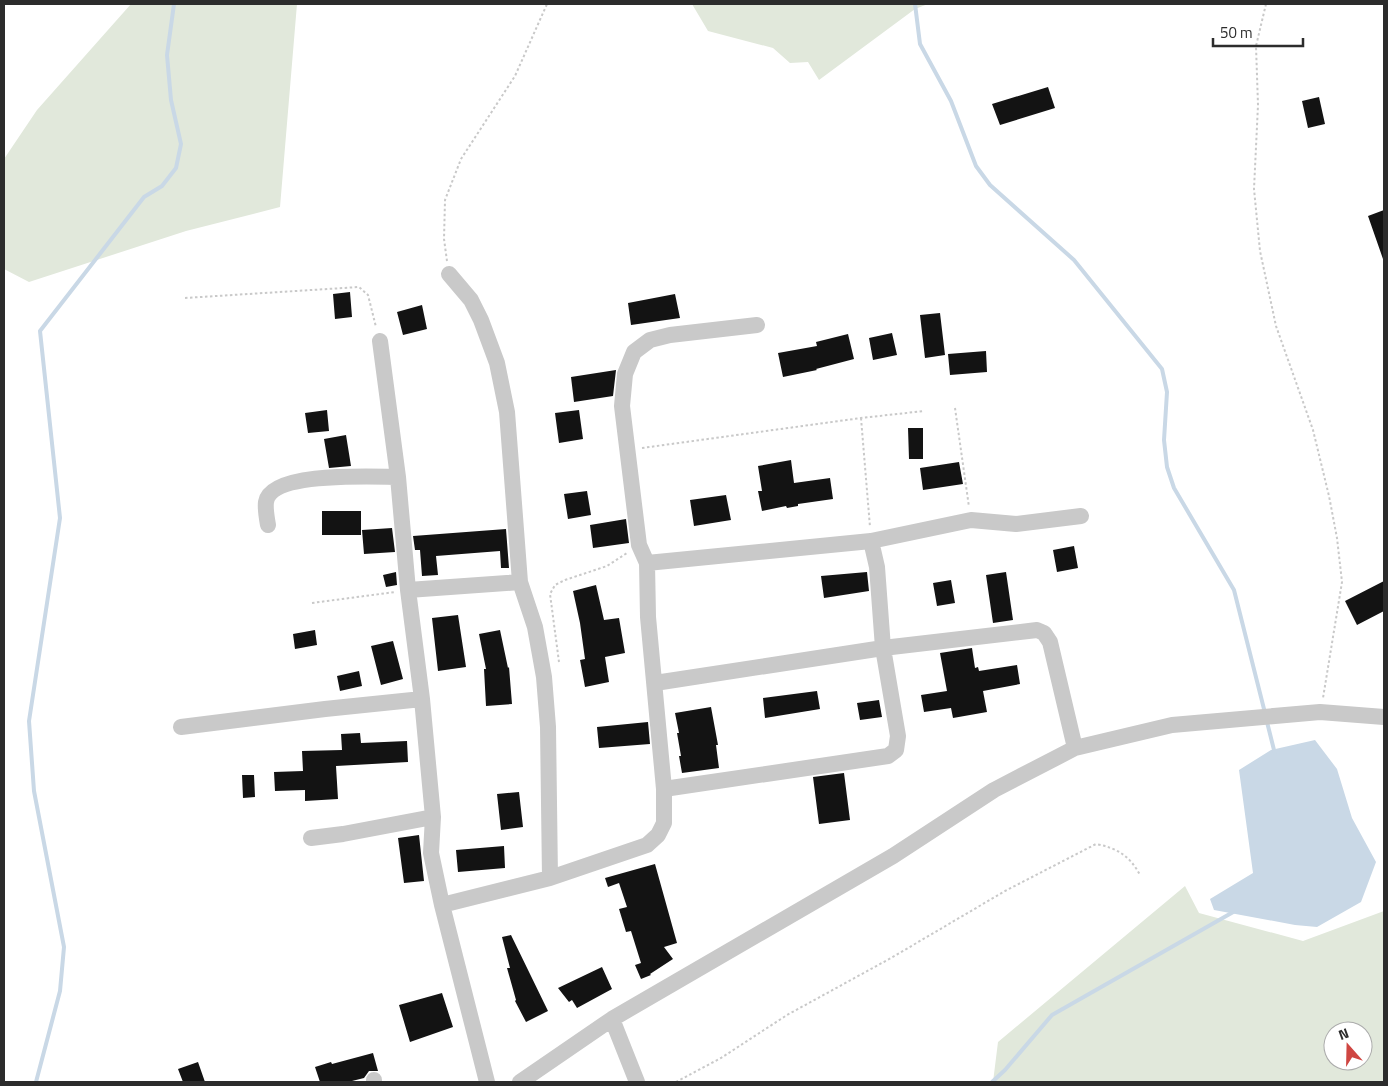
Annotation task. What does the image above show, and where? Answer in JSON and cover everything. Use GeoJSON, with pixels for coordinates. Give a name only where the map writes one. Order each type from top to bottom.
{"type":"FeatureCollection","features":[{"type":"Feature","properties":{"kind":"street"},"geometry":{"type":"LineString","coordinates":[[449,274],[471,300],[481,320],[497,363],[507,412],[520,582],[535,627],[544,677],[548,727],[550,878]]}},
{"type":"Feature","properties":{"kind":"street"},"geometry":{"type":"LineString","coordinates":[[442,905],[550,878],[647,846],[658,835],[664,823],[664,789],[648,617],[647,563],[640,545],[622,406],[625,374],[634,352],[650,340],[670,335],[757,325]]}},
{"type":"Feature","properties":{"kind":"street"},"geometry":{"type":"LineString","coordinates":[[380,341],[398,477],[408,590],[422,699],[433,818],[431,853],[442,905],[487,1082]]}},
{"type":"Feature","properties":{"kind":"street"},"geometry":{"type":"LineString","coordinates":[[268,526],[266,501],[273,490],[286,484],[334,476],[398,477]]}},
{"type":"Feature","properties":{"kind":"street"},"geometry":{"type":"LineString","coordinates":[[647,563],[871,540],[971,520],[1016,524],[1081,516]]}},
{"type":"Feature","properties":{"kind":"street"},"geometry":{"type":"LineString","coordinates":[[664,789],[888,756],[896,750],[898,736],[883,648],[878,567],[871,540]]}},
{"type":"Feature","properties":{"kind":"street"},"geometry":{"type":"LineString","coordinates":[[408,590],[520,582]]}},
{"type":"Feature","properties":{"kind":"street"},"geometry":{"type":"LineString","coordinates":[[655,683],[883,648],[1037,630],[1044,633],[1050,642],[1075,748]]}},
{"type":"Feature","properties":{"kind":"street"},"geometry":{"type":"LineString","coordinates":[[181,727],[422,699]]}},
{"type":"Feature","properties":{"kind":"street"},"geometry":{"type":"LineString","coordinates":[[520,1082],[612,1019],[893,856],[994,790],[1075,748],[1172,726],[1320,712],[1384,717]]}},
{"type":"Feature","properties":{"kind":"street"},"geometry":{"type":"LineString","coordinates":[[311,838],[433,818]]}},
{"type":"Feature","properties":{"kind":"street"},"geometry":{"type":"LineString","coordinates":[[612,1019],[637,1082]]}},
{"type":"Feature","properties":{"kind":"path"},"geometry":{"type":"LineString","coordinates":[[449,274],[444,238],[445,200],[461,159],[514,76],[546,4]]}},
{"type":"Feature","properties":{"kind":"path"},"geometry":{"type":"LineString","coordinates":[[1266,4],[1256,46],[1258,105],[1254,188],[1260,252],[1276,326],[1313,430],[1327,486],[1337,538],[1342,582],[1320,712]]}},
{"type":"Feature","properties":{"kind":"path"},"geometry":{"type":"LineString","coordinates":[[185,298],[359,287],[368,295],[380,341]]}},
{"type":"Feature","properties":{"kind":"path"},"geometry":{"type":"LineString","coordinates":[[955,408],[971,520]]}},
{"type":"Feature","properties":{"kind":"path"},"geometry":{"type":"LineString","coordinates":[[627,450],[924,411]]}},
{"type":"Feature","properties":{"kind":"path"},"geometry":{"type":"LineString","coordinates":[[861,418],[871,540]]}},
{"type":"Feature","properties":{"kind":"path"},"geometry":{"type":"LineString","coordinates":[[559,662],[550,594],[556,585],[565,580],[607,566],[640,545]]}},
{"type":"Feature","properties":{"kind":"path"},"geometry":{"type":"LineString","coordinates":[[312,603],[408,590]]}},
{"type":"Feature","properties":{"kind":"path"},"geometry":{"type":"LineString","coordinates":[[676,1082],[721,1058],[787,1015],[891,958],[1005,891],[1096,844],[1112,847],[1133,862],[1140,875]]}},
{"type":"Feature","properties":{"kind":"shaded area"},"geometry":{"type":"Polygon","coordinates":[[[131,4],[297,4],[280,207],[186,231],[29,282],[4,269],[4,159],[37,110],[131,4]]]}},
{"type":"Feature","properties":{"kind":"shaded area"},"geometry":{"type":"Polygon","coordinates":[[[692,4],[928,4],[915,9],[819,80],[808,62],[790,63],[773,48],[708,31],[692,4]]]}},
{"type":"Feature","properties":{"kind":"shaded area"},"geometry":{"type":"Polygon","coordinates":[[[1185,886],[1199,913],[1303,941],[1384,911],[1384,1082],[993,1082],[998,1042],[1185,886]]]}},
{"type":"Feature","properties":{"kind":"water"},"geometry":{"type":"Polygon","coordinates":[[[1315,740],[1337,769],[1352,818],[1376,862],[1361,902],[1317,927],[1295,925],[1214,910],[1210,899],[1253,873],[1239,770],[1271,750],[1315,740]]]}},
{"type":"Feature","properties":{"kind":"building"},"geometry":{"type":"Polygon","coordinates":[[[1048,87],[1055,108],[1000,125],[992,104],[1048,87]]]}},
{"type":"Feature","properties":{"kind":"building"},"geometry":{"type":"Polygon","coordinates":[[[1319,97],[1325,124],[1308,128],[1302,101],[1319,97]]]}},
{"type":"Feature","properties":{"kind":"building"},"geometry":{"type":"Polygon","coordinates":[[[1384,210],[1384,258],[1383,259],[1368,216],[1384,210]]]}},
{"type":"Feature","properties":{"kind":"building"},"geometry":{"type":"Polygon","coordinates":[[[350,292],[352,317],[335,319],[333,294],[350,292]]]}},
{"type":"Feature","properties":{"kind":"building"},"geometry":{"type":"Polygon","coordinates":[[[675,294],[680,318],[631,325],[628,303],[675,294]]]}},
{"type":"Feature","properties":{"kind":"building"},"geometry":{"type":"Polygon","coordinates":[[[422,305],[427,329],[403,335],[397,312],[422,305]]]}},
{"type":"Feature","properties":{"kind":"building"},"geometry":{"type":"Polygon","coordinates":[[[940,313],[945,355],[925,358],[920,315],[940,313]]]}},
{"type":"Feature","properties":{"kind":"building"},"geometry":{"type":"Polygon","coordinates":[[[892,333],[897,355],[873,360],[869,338],[892,333]]]}},
{"type":"Feature","properties":{"kind":"building"},"geometry":{"type":"Polygon","coordinates":[[[848,334],[854,359],[817,370],[783,377],[778,353],[817,346],[816,342],[848,334]]]}},
{"type":"Feature","properties":{"kind":"building"},"geometry":{"type":"Polygon","coordinates":[[[986,351],[987,372],[950,375],[948,354],[986,351]]]}},
{"type":"Feature","properties":{"kind":"building"},"geometry":{"type":"Polygon","coordinates":[[[616,370],[613,396],[574,402],[571,377],[616,370]]]}},
{"type":"Feature","properties":{"kind":"building"},"geometry":{"type":"Polygon","coordinates":[[[327,410],[329,431],[308,433],[305,413],[327,410]]]}},
{"type":"Feature","properties":{"kind":"building"},"geometry":{"type":"Polygon","coordinates":[[[579,410],[583,439],[559,443],[555,413],[579,410]]]}},
{"type":"Feature","properties":{"kind":"building"},"geometry":{"type":"Polygon","coordinates":[[[908,428],[923,428],[923,459],[909,459],[908,428]]]}},
{"type":"Feature","properties":{"kind":"building"},"geometry":{"type":"Polygon","coordinates":[[[346,435],[351,466],[329,468],[324,439],[346,435]]]}},
{"type":"Feature","properties":{"kind":"building"},"geometry":{"type":"Polygon","coordinates":[[[791,460],[794,483],[830,478],[833,499],[762,511],[758,491],[762,491],[758,466],[791,460]]]}},
{"type":"Feature","properties":{"kind":"building"},"geometry":{"type":"Polygon","coordinates":[[[959,462],[963,484],[923,490],[920,468],[959,462]]]}},
{"type":"Feature","properties":{"kind":"building"},"geometry":{"type":"Polygon","coordinates":[[[587,491],[591,515],[568,519],[564,494],[587,491]]]}},
{"type":"Feature","properties":{"kind":"building"},"geometry":{"type":"Polygon","coordinates":[[[726,495],[731,520],[694,526],[690,500],[726,495]]]}},
{"type":"Feature","properties":{"kind":"building"},"geometry":{"type":"Polygon","coordinates":[[[322,511],[361,511],[361,535],[322,535],[322,511]]]}},
{"type":"Feature","properties":{"kind":"building"},"geometry":{"type":"Polygon","coordinates":[[[626,519],[629,543],[593,548],[590,525],[626,519]]]}},
{"type":"Feature","properties":{"kind":"building"},"geometry":{"type":"Polygon","coordinates":[[[392,528],[395,552],[364,554],[362,530],[392,528]]]}},
{"type":"Feature","properties":{"kind":"building"},"geometry":{"type":"Polygon","coordinates":[[[506,529],[509,568],[501,568],[500,551],[436,556],[438,575],[422,576],[420,550],[415,550],[413,536],[506,529]]]}},
{"type":"Feature","properties":{"kind":"building"},"geometry":{"type":"Polygon","coordinates":[[[1074,546],[1078,568],[1057,572],[1053,550],[1074,546]]]}},
{"type":"Feature","properties":{"kind":"building"},"geometry":{"type":"Polygon","coordinates":[[[396,572],[397,585],[386,587],[383,575],[396,572]]]}},
{"type":"Feature","properties":{"kind":"building"},"geometry":{"type":"Polygon","coordinates":[[[867,572],[869,591],[824,598],[821,576],[867,572]]]}},
{"type":"Feature","properties":{"kind":"building"},"geometry":{"type":"Polygon","coordinates":[[[1006,572],[1013,620],[993,623],[986,575],[1006,572]]]}},
{"type":"Feature","properties":{"kind":"building"},"geometry":{"type":"Polygon","coordinates":[[[951,580],[955,603],[937,606],[933,583],[951,580]]]}},
{"type":"Feature","properties":{"kind":"building"},"geometry":{"type":"Polygon","coordinates":[[[1384,581],[1384,611],[1357,625],[1345,601],[1384,581]]]}},
{"type":"Feature","properties":{"kind":"building"},"geometry":{"type":"Polygon","coordinates":[[[596,585],[604,620],[619,618],[625,653],[605,657],[609,682],[585,687],[580,660],[585,659],[573,591],[596,585]]]}},
{"type":"Feature","properties":{"kind":"building"},"geometry":{"type":"Polygon","coordinates":[[[458,615],[466,667],[438,671],[432,618],[458,615]]]}},
{"type":"Feature","properties":{"kind":"building"},"geometry":{"type":"Polygon","coordinates":[[[315,630],[317,645],[295,649],[293,634],[315,630]]]}},
{"type":"Feature","properties":{"kind":"building"},"geometry":{"type":"Polygon","coordinates":[[[500,630],[509,667],[512,704],[486,706],[484,669],[486,669],[479,634],[500,630]]]}},
{"type":"Feature","properties":{"kind":"building"},"geometry":{"type":"Polygon","coordinates":[[[393,641],[403,679],[381,685],[371,646],[393,641]]]}},
{"type":"Feature","properties":{"kind":"building"},"geometry":{"type":"Polygon","coordinates":[[[972,648],[975,668],[978,667],[979,671],[1017,665],[1020,684],[983,691],[987,712],[953,718],[951,708],[924,712],[921,695],[947,691],[940,653],[972,648]]]}},
{"type":"Feature","properties":{"kind":"building"},"geometry":{"type":"Polygon","coordinates":[[[359,671],[362,686],[340,691],[337,676],[359,671]]]}},
{"type":"Feature","properties":{"kind":"building"},"geometry":{"type":"Polygon","coordinates":[[[817,691],[820,709],[765,718],[763,698],[817,691]]]}},
{"type":"Feature","properties":{"kind":"building"},"geometry":{"type":"Polygon","coordinates":[[[879,700],[882,717],[860,720],[857,703],[879,700]]]}},
{"type":"Feature","properties":{"kind":"building"},"geometry":{"type":"Polygon","coordinates":[[[711,707],[718,745],[716,745],[719,768],[682,773],[677,733],[679,733],[675,713],[711,707]]]}},
{"type":"Feature","properties":{"kind":"building"},"geometry":{"type":"Polygon","coordinates":[[[648,722],[650,744],[599,748],[597,727],[648,722]]]}},
{"type":"Feature","properties":{"kind":"building"},"geometry":{"type":"Polygon","coordinates":[[[360,733],[361,743],[407,741],[408,762],[336,766],[338,799],[305,801],[305,790],[275,791],[274,772],[303,771],[302,751],[342,750],[341,734],[360,733]]]}},
{"type":"Feature","properties":{"kind":"building"},"geometry":{"type":"Polygon","coordinates":[[[844,773],[850,820],[819,824],[813,777],[844,773]]]}},
{"type":"Feature","properties":{"kind":"building"},"geometry":{"type":"Polygon","coordinates":[[[242,775],[254,775],[255,797],[243,798],[242,775]]]}},
{"type":"Feature","properties":{"kind":"building"},"geometry":{"type":"Polygon","coordinates":[[[519,792],[523,827],[501,830],[497,794],[519,792]]]}},
{"type":"Feature","properties":{"kind":"building"},"geometry":{"type":"Polygon","coordinates":[[[419,835],[424,881],[404,883],[398,838],[419,835]]]}},
{"type":"Feature","properties":{"kind":"building"},"geometry":{"type":"Polygon","coordinates":[[[504,846],[505,868],[458,872],[456,850],[504,846]]]}},
{"type":"Feature","properties":{"kind":"building"},"geometry":{"type":"Polygon","coordinates":[[[655,864],[677,943],[664,947],[673,959],[651,975],[641,979],[635,965],[641,963],[631,931],[626,932],[619,909],[627,907],[619,883],[608,887],[605,878],[655,864]]]}},
{"type":"Feature","properties":{"kind":"building"},"geometry":{"type":"Polygon","coordinates":[[[511,935],[548,1011],[526,1022],[515,1001],[507,968],[510,968],[502,937],[511,935]]]}},
{"type":"Feature","properties":{"kind":"building"},"geometry":{"type":"Polygon","coordinates":[[[602,967],[612,989],[577,1008],[572,1000],[569,1002],[558,988],[602,967]]]}},
{"type":"Feature","properties":{"kind":"building"},"geometry":{"type":"Polygon","coordinates":[[[442,993],[453,1027],[410,1042],[399,1005],[442,993]]]}},
{"type":"Feature","properties":{"kind":"building"},"geometry":{"type":"Polygon","coordinates":[[[373,1053],[378,1071],[369,1071],[364,1078],[348,1082],[320,1082],[315,1067],[373,1053]]]}},
{"type":"Feature","properties":{"kind":"building"},"geometry":{"type":"Polygon","coordinates":[[[198,1062],[205,1082],[183,1082],[178,1069],[198,1062]]]}},
{"type":"Feature","properties":{"kind":"waterway"},"geometry":{"type":"LineString","coordinates":[[36,1082],[60,991],[64,947],[34,791],[29,721],[60,518],[40,331],[144,197],[162,186],[176,168],[181,144],[171,100],[167,55],[174,4]]}},
{"type":"Feature","properties":{"kind":"waterway"},"geometry":{"type":"LineString","coordinates":[[915,4],[920,44],[951,101],[976,166],[990,185],[1074,260],[1162,369],[1167,392],[1164,440],[1167,467],[1174,488],[1234,590],[1265,713]]}},
{"type":"Feature","properties":{"kind":"waterway"},"geometry":{"type":"LineString","coordinates":[[1267,722],[1275,754]]}},
{"type":"Feature","properties":{"kind":"waterway"},"geometry":{"type":"LineString","coordinates":[[992,1082],[1005,1070],[1052,1015],[1235,911]]}}]}
